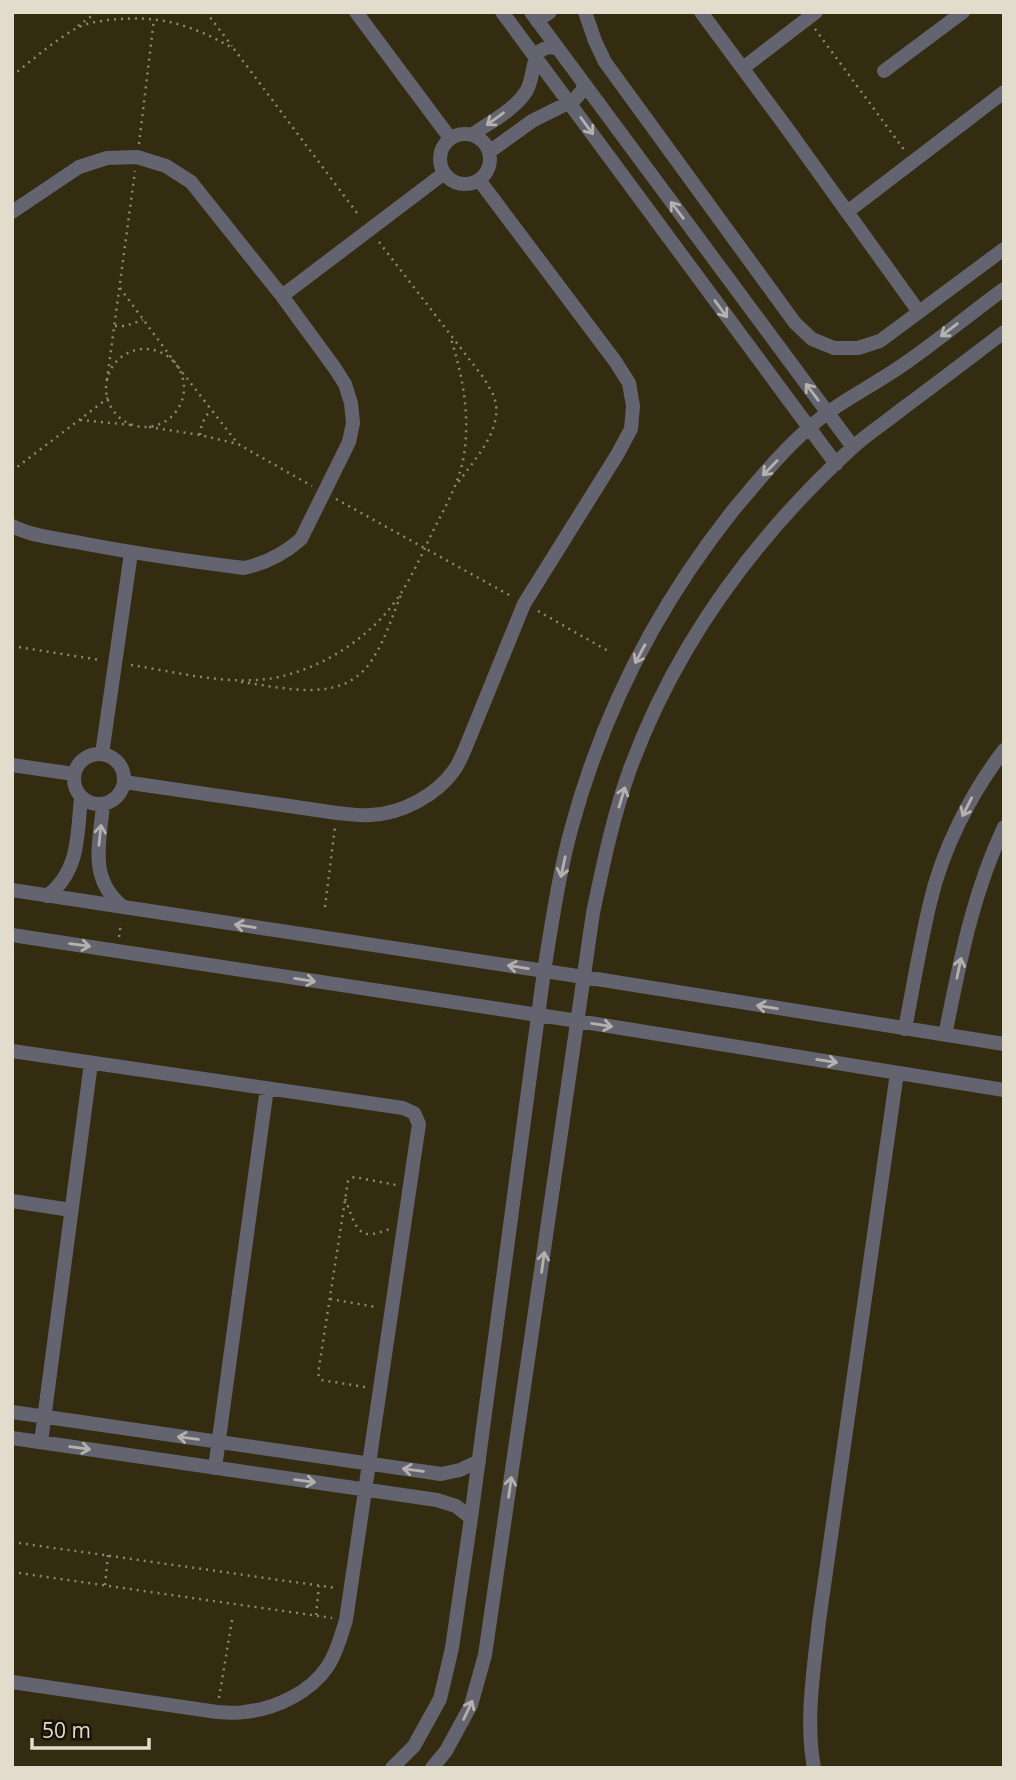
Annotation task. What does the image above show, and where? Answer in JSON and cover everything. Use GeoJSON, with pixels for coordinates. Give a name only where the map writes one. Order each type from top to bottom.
{"type":"FeatureCollection","features":[{"type":"Feature","properties":{"kind":"street"},"geometry":{"type":"LineString","coordinates":[[356,12],[450,138]]}},
{"type":"Feature","properties":{"kind":"street"},"geometry":{"type":"LineString","coordinates":[[502,12],[836,464]]}},
{"type":"Feature","properties":{"kind":"street"},"geometry":{"type":"LineString","coordinates":[[550,12],[534,17],[853,447]]}},
{"type":"Feature","properties":{"kind":"street"},"geometry":{"type":"LineString","coordinates":[[585,12],[594,41],[605,62],[795,323],[812,339],[834,348],[858,348],[880,341],[1004,249]]}},
{"type":"Feature","properties":{"kind":"street"},"geometry":{"type":"LineString","coordinates":[[701,12],[919,312]]}},
{"type":"Feature","properties":{"kind":"street"},"geometry":{"type":"LineString","coordinates":[[884,71],[963,12]]}},
{"type":"Feature","properties":{"kind":"street"},"geometry":{"type":"LineString","coordinates":[[743,68],[812,16]]}},
{"type":"Feature","properties":{"kind":"street"},"geometry":{"type":"LineString","coordinates":[[472,135],[518,102],[528,89],[536,58],[545,48],[558,49]]}},
{"type":"Feature","properties":{"kind":"street"},"geometry":{"type":"LineString","coordinates":[[489,152],[532,121],[569,103],[582,92],[584,84]]}},
{"type":"Feature","properties":{"kind":"street"},"geometry":{"type":"LineString","coordinates":[[847,212],[1004,92]]}},
{"type":"Feature","properties":{"kind":"street"},"geometry":{"type":"LineString","coordinates":[[518,102],[532,121]]}},
{"type":"Feature","properties":{"kind":"street"},"geometry":{"type":"LineString","coordinates":[[472,135],[485,145],[490,163],[479,180],[460,185],[443,174],[439,155],[450,138],[472,135]]}},
{"type":"Feature","properties":{"kind":"street"},"geometry":{"type":"LineString","coordinates":[[12,212],[79,167],[107,158],[137,157],[166,166],[191,182],[282,296],[334,367],[345,384],[353,423],[349,442],[301,539],[282,554],[260,565],[244,568],[131,553],[42,536],[20,531],[12,526]]}},
{"type":"Feature","properties":{"kind":"street"},"geometry":{"type":"LineString","coordinates":[[282,296],[443,174]]}},
{"type":"Feature","properties":{"kind":"street"},"geometry":{"type":"LineString","coordinates":[[124,782],[337,813],[372,815],[396,811],[418,802],[438,788],[454,770],[465,750],[524,604],[617,455],[631,429],[633,406],[629,383],[615,361],[479,180]]}},
{"type":"Feature","properties":{"kind":"street"},"geometry":{"type":"LineString","coordinates":[[392,1768],[414,1746],[439,1699],[452,1648],[544,971],[572,826],[595,752],[626,680],[663,611],[706,545],[755,484],[827,413],[906,363],[1004,289]]}},
{"type":"Feature","properties":{"kind":"street"},"geometry":{"type":"LineString","coordinates":[[432,1768],[446,1751],[471,1705],[485,1655],[593,913],[608,841],[630,770],[659,701],[694,636],[736,574],[783,517],[853,447],[1004,332]]}},
{"type":"Feature","properties":{"kind":"street"},"geometry":{"type":"LineString","coordinates":[[102,754],[131,553]]}},
{"type":"Feature","properties":{"kind":"street"},"geometry":{"type":"LineString","coordinates":[[905,1029],[930,901],[940,872],[976,789],[1004,750]]}},
{"type":"Feature","properties":{"kind":"street"},"geometry":{"type":"LineString","coordinates":[[102,754],[119,764],[124,782],[117,796],[111,801],[96,804],[82,798],[74,787],[74,774],[76,767],[87,756],[102,754]]}},
{"type":"Feature","properties":{"kind":"street"},"geometry":{"type":"LineString","coordinates":[[12,765],[74,774]]}},
{"type":"Feature","properties":{"kind":"street"},"geometry":{"type":"LineString","coordinates":[[47,896],[64,880],[74,859],[82,798]]}},
{"type":"Feature","properties":{"kind":"street"},"geometry":{"type":"LineString","coordinates":[[103,804],[99,875],[113,899],[123,907]]}},
{"type":"Feature","properties":{"kind":"street"},"geometry":{"type":"LineString","coordinates":[[946,1035],[973,907],[1004,827]]}},
{"type":"Feature","properties":{"kind":"street"},"geometry":{"type":"LineString","coordinates":[[74,859],[98,861]]}},
{"type":"Feature","properties":{"kind":"street"},"geometry":{"type":"LineString","coordinates":[[12,890],[1004,1044]]}},
{"type":"Feature","properties":{"kind":"street"},"geometry":{"type":"LineString","coordinates":[[12,935],[578,1021],[1004,1090]]}},
{"type":"Feature","properties":{"kind":"street"},"geometry":{"type":"LineString","coordinates":[[12,1051],[409,1110],[418,1118],[419,1125],[345,1620],[339,1643],[328,1667],[310,1685],[290,1699],[267,1709],[242,1713],[217,1712],[12,1682]]}},
{"type":"Feature","properties":{"kind":"street"},"geometry":{"type":"LineString","coordinates":[[41,1442],[91,1063]]}},
{"type":"Feature","properties":{"kind":"street"},"geometry":{"type":"LineString","coordinates":[[814,1768],[810,1747],[811,1707],[819,1621],[897,1073]]}},
{"type":"Feature","properties":{"kind":"street"},"geometry":{"type":"LineString","coordinates":[[215,1468],[267,1088]]}},
{"type":"Feature","properties":{"kind":"street"},"geometry":{"type":"LineString","coordinates":[[12,1201],[71,1210]]}},
{"type":"Feature","properties":{"kind":"street"},"geometry":{"type":"LineString","coordinates":[[12,1412],[441,1474],[460,1470],[479,1461]]}},
{"type":"Feature","properties":{"kind":"street"},"geometry":{"type":"LineString","coordinates":[[12,1438],[438,1500],[456,1506],[471,1518]]}},
{"type":"Feature","properties":{"kind":"street"},"geometry":{"type":"LineString","coordinates":[[438,1500],[441,1474]]}},
{"type":"Feature","properties":{"kind":"path"},"geometry":{"type":"LineString","coordinates":[[12,76],[97,12]]}},
{"type":"Feature","properties":{"kind":"path"},"geometry":{"type":"LineString","coordinates":[[12,646],[306,691],[327,690],[346,684],[363,672],[375,656],[402,591],[458,483],[493,433],[497,413],[493,394],[483,377],[206,12]]}},
{"type":"Feature","properties":{"kind":"path"},"geometry":{"type":"LineString","coordinates":[[812,16],[913,162]]}},
{"type":"Feature","properties":{"kind":"path"},"geometry":{"type":"LineString","coordinates":[[76,28],[101,21],[154,19],[182,24],[209,34],[234,49]]}},
{"type":"Feature","properties":{"kind":"path"},"geometry":{"type":"LineString","coordinates":[[154,19],[107,380],[108,398],[117,415],[134,425],[238,444],[425,547]]}},
{"type":"Feature","properties":{"kind":"path"},"geometry":{"type":"LineString","coordinates":[[120,288],[238,444]]}},
{"type":"Feature","properties":{"kind":"path"},"geometry":{"type":"LineString","coordinates":[[115,326],[135,324],[143,320]]}},
{"type":"Feature","properties":{"kind":"path"},"geometry":{"type":"LineString","coordinates":[[450,336],[460,365],[465,394],[464,454],[458,483]]}},
{"type":"Feature","properties":{"kind":"path"},"geometry":{"type":"LineString","coordinates":[[80,420],[143,426],[161,423],[176,412],[181,404],[184,386],[179,368],[166,355],[157,351],[139,349],[122,357],[115,363],[107,380]]}},
{"type":"Feature","properties":{"kind":"path"},"geometry":{"type":"LineString","coordinates":[[12,471],[108,398]]}},
{"type":"Feature","properties":{"kind":"path"},"geometry":{"type":"LineString","coordinates":[[200,435],[204,417],[211,410]]}},
{"type":"Feature","properties":{"kind":"path"},"geometry":{"type":"LineString","coordinates":[[234,681],[274,678],[312,666],[347,648],[377,622],[402,591]]}},
{"type":"Feature","properties":{"kind":"path"},"geometry":{"type":"LineString","coordinates":[[325,907],[337,813]]}},
{"type":"Feature","properties":{"kind":"path"},"geometry":{"type":"LineString","coordinates":[[117,951],[123,907]]}},
{"type":"Feature","properties":{"kind":"path"},"geometry":{"type":"LineString","coordinates":[[380,1390],[321,1380],[318,1377],[348,1181],[351,1178],[410,1187]]}},
{"type":"Feature","properties":{"kind":"path"},"geometry":{"type":"LineString","coordinates":[[345,1199],[362,1233],[368,1235],[390,1228]]}},
{"type":"Feature","properties":{"kind":"path"},"geometry":{"type":"LineString","coordinates":[[330,1299],[379,1308]]}},
{"type":"Feature","properties":{"kind":"path"},"geometry":{"type":"LineString","coordinates":[[12,1542],[350,1590]]}},
{"type":"Feature","properties":{"kind":"path"},"geometry":{"type":"LineString","coordinates":[[105,1585],[108,1555]]}},
{"type":"Feature","properties":{"kind":"path"},"geometry":{"type":"LineString","coordinates":[[12,1572],[345,1620]]}},
{"type":"Feature","properties":{"kind":"path"},"geometry":{"type":"LineString","coordinates":[[316,1615],[319,1586]]}},
{"type":"Feature","properties":{"kind":"path"},"geometry":{"type":"LineString","coordinates":[[217,1712],[232,1620]]}}]}
